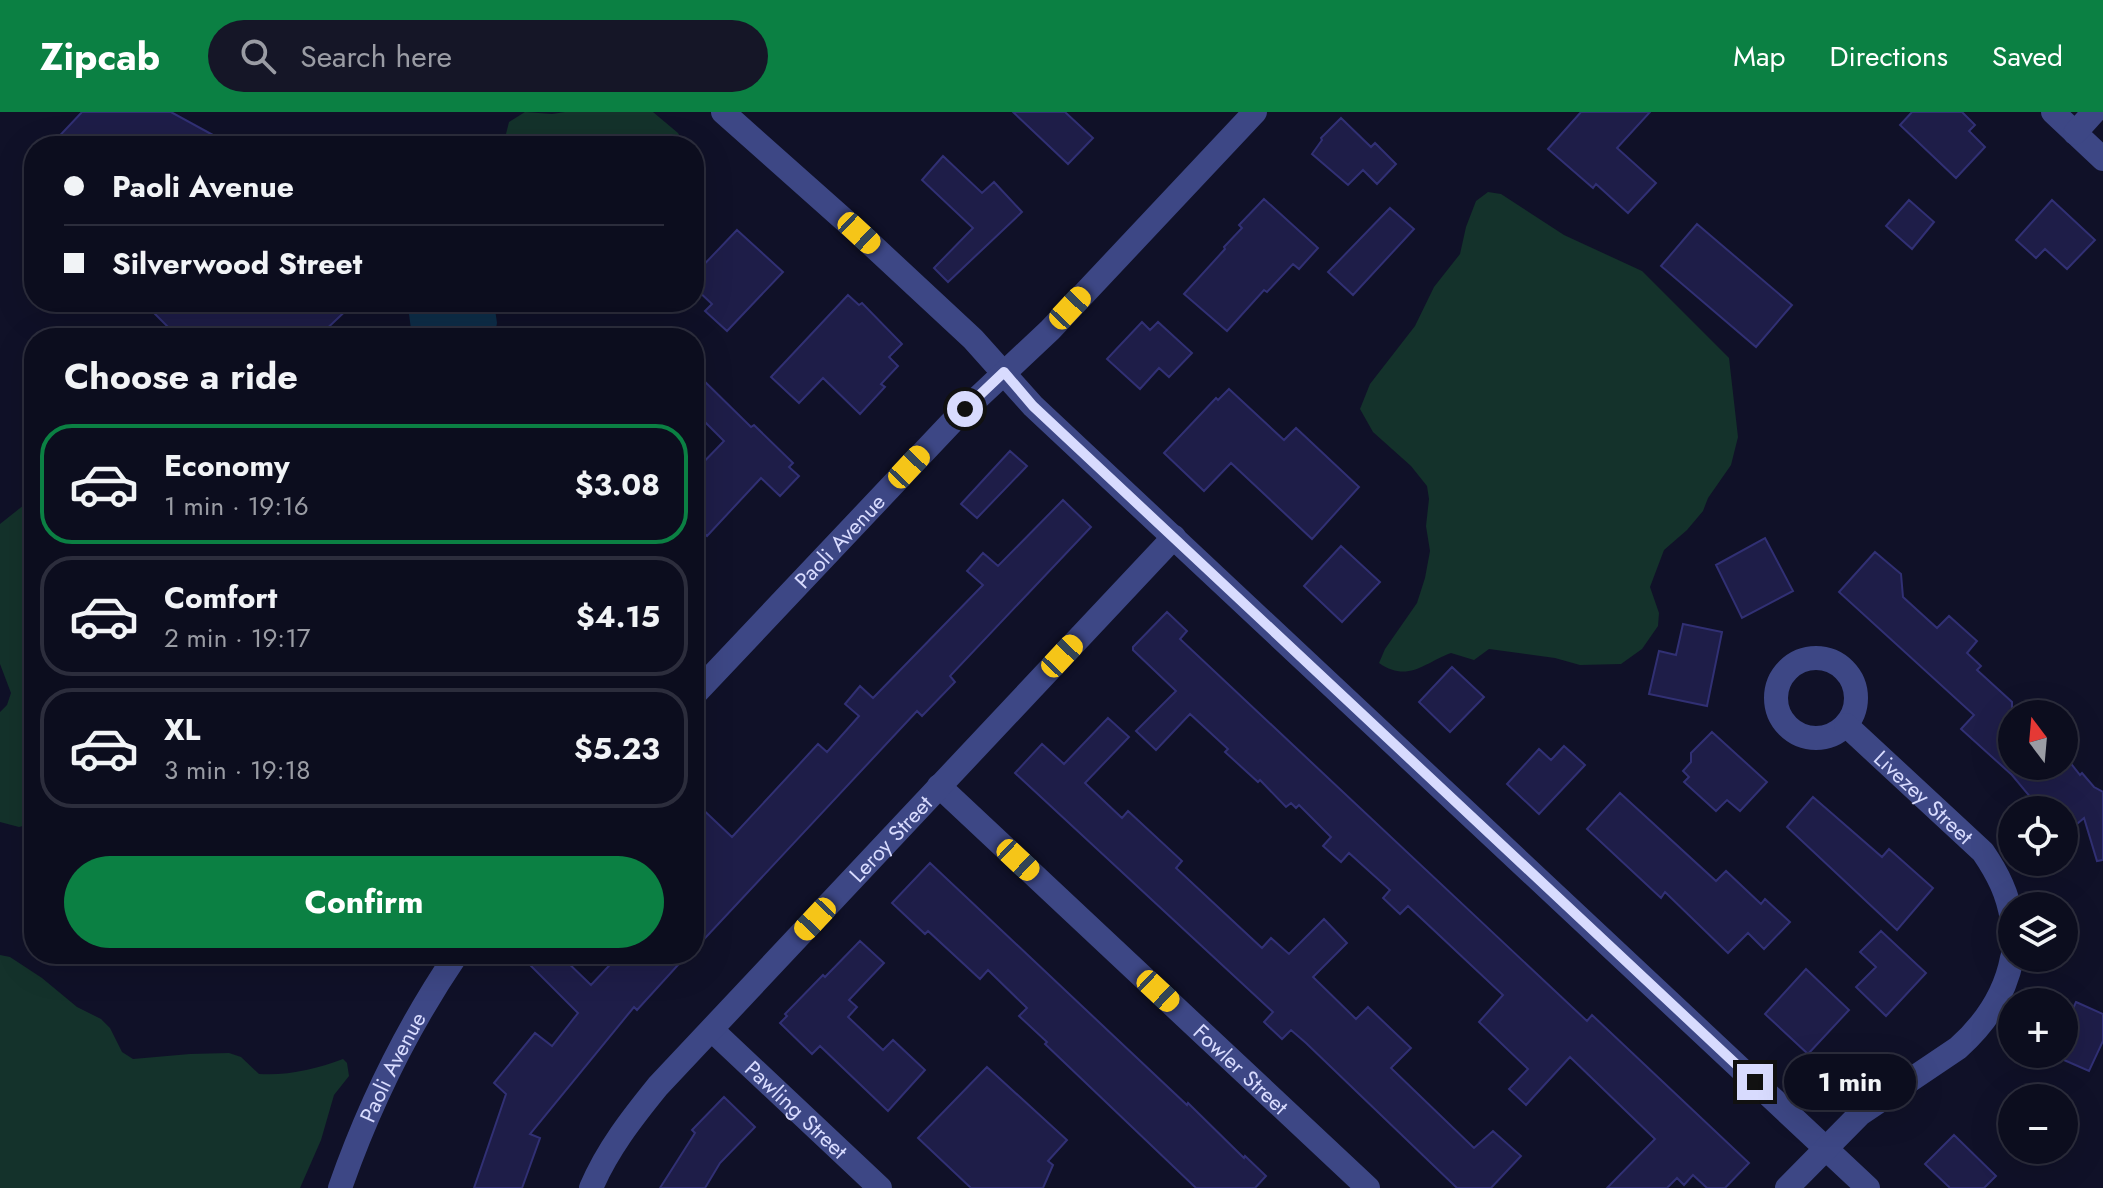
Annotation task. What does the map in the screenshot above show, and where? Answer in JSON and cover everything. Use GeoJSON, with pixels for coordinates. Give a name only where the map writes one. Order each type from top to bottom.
{"type":"FeatureCollection","features":[{"type":"Feature","properties":{"kind":"street"},"geometry":{"type":"LineString","coordinates":[[723,112],[973,339],[1033,406],[1868,1188]]}},
{"type":"Feature","properties":{"kind":"street","name":"Paoli Avenue"},"geometry":{"type":"LineString","coordinates":[[704,684],[952,422],[1050,330],[1255,112]]}},
{"type":"Feature","properties":{"kind":"street"},"geometry":{"type":"LineString","coordinates":[[2053,112],[2103,159]]}},
{"type":"Feature","properties":{"kind":"street"},"geometry":{"type":"LineString","coordinates":[[2075,133],[2094,112]]}},
{"type":"Feature","properties":{"kind":"street","name":"Leroy Street"},"geometry":{"type":"LineString","coordinates":[[591,1188],[611,1148],[632,1118],[1174,537]]}},
{"type":"Feature","properties":{"kind":"street","name":"Livezey Street"},"geometry":{"type":"LineString","coordinates":[[1846,725],[1983,852],[2006,892]]}},
{"type":"Feature","properties":{"kind":"street","name":"Fowler Street"},"geometry":{"type":"LineString","coordinates":[[939,786],[1368,1188]]}},
{"type":"Feature","properties":{"kind":"street","name":"Paoli Avenue"},"geometry":{"type":"LineString","coordinates":[[340,1188],[395,1057],[451,964]]}},
{"type":"Feature","properties":{"kind":"street"},"geometry":{"type":"LineString","coordinates":[[1787,1188],[1860,1114],[1958,1048],[1972,1035],[1998,1001],[2007,972]]}},
{"type":"Feature","properties":{"kind":"street","name":"Pawling Street"},"geometry":{"type":"LineString","coordinates":[[712,1030],[880,1188]]}},
{"type":"Feature","properties":{"kind":"green space"},"geometry":{"type":"Polygon","coordinates":[[[525,112],[653,112],[680,136],[506,136],[509,122],[525,112]]]}},
{"type":"Feature","properties":{"kind":"green space"},"geometry":{"type":"Polygon","coordinates":[[[1488,192],[1501,194],[1564,235],[1642,271],[1729,358],[1738,437],[1731,465],[1708,498],[1703,511],[1664,550],[1650,587],[1659,613],[1658,626],[1642,649],[1621,664],[1580,665],[1555,658],[1489,649],[1474,660],[1451,653],[1407,671],[1389,669],[1379,663],[1385,649],[1417,603],[1425,578],[1430,551],[1426,526],[1429,499],[1427,486],[1411,466],[1373,432],[1360,409],[1370,384],[1415,326],[1434,287],[1460,254],[1476,201],[1488,192]]]}},
{"type":"Feature","properties":{"kind":"green space"},"geometry":{"type":"Polygon","coordinates":[[[24,505],[24,826],[19,827],[0,822],[0,712],[7,705],[11,693],[0,664],[0,524],[24,505]]]}},
{"type":"Feature","properties":{"kind":"green space"},"geometry":{"type":"Polygon","coordinates":[[[0,955],[10,957],[77,1007],[101,1019],[110,1028],[122,1052],[133,1059],[229,1053],[241,1057],[259,1074],[280,1074],[343,1059],[347,1063],[349,1076],[334,1095],[321,1140],[300,1188],[0,1188],[0,955]]]}},
{"type":"Feature","properties":{"kind":"water"},"geometry":{"type":"Polygon","coordinates":[[[495,312],[497,323],[496,328],[411,328],[409,314],[495,312]]]}},
{"type":"Feature","properties":{"kind":"building"},"geometry":{"type":"Polygon","coordinates":[[[82,112],[171,112],[215,136],[59,136],[82,112]]]}},
{"type":"Feature","properties":{"kind":"building"},"geometry":{"type":"Polygon","coordinates":[[[1013,112],[1065,112],[1093,138],[1068,164],[1013,112]]]}},
{"type":"Feature","properties":{"kind":"building"},"geometry":{"type":"Polygon","coordinates":[[[1581,112],[1650,112],[1617,148],[1656,183],[1628,213],[1596,184],[1593,188],[1548,149],[1581,112]]]}},
{"type":"Feature","properties":{"kind":"building"},"geometry":{"type":"Polygon","coordinates":[[[1912,112],[1962,112],[1975,125],[1969,131],[1985,147],[1956,178],[1900,125],[1912,112]]]}},
{"type":"Feature","properties":{"kind":"building"},"geometry":{"type":"Polygon","coordinates":[[[1341,118],[1371,147],[1375,143],[1396,164],[1377,184],[1363,170],[1348,185],[1312,154],[1321,138],[1341,118]]]}},
{"type":"Feature","properties":{"kind":"building"},"geometry":{"type":"Polygon","coordinates":[[[943,156],[982,193],[994,182],[1022,212],[948,282],[934,268],[973,228],[922,180],[943,156]]]}},
{"type":"Feature","properties":{"kind":"building"},"geometry":{"type":"Polygon","coordinates":[[[1264,199],[1318,248],[1299,269],[1293,264],[1267,292],[1264,290],[1227,331],[1184,294],[1264,199]]]}},
{"type":"Feature","properties":{"kind":"building"},"geometry":{"type":"Polygon","coordinates":[[[1909,200],[1934,222],[1912,249],[1886,226],[1909,200]]]}},
{"type":"Feature","properties":{"kind":"building"},"geometry":{"type":"Polygon","coordinates":[[[2052,200],[2095,240],[2067,269],[2045,249],[2036,258],[2016,240],[2052,200]]]}},
{"type":"Feature","properties":{"kind":"building"},"geometry":{"type":"Polygon","coordinates":[[[1390,208],[1414,229],[1353,295],[1328,272],[1390,208]]]}},
{"type":"Feature","properties":{"kind":"building"},"geometry":{"type":"Polygon","coordinates":[[[1697,224],[1792,305],[1756,347],[1661,266],[1697,224]]]}},
{"type":"Feature","properties":{"kind":"building"},"geometry":{"type":"Polygon","coordinates":[[[737,230],[783,272],[727,331],[705,311],[712,304],[704,296],[704,265],[737,230]]]}},
{"type":"Feature","properties":{"kind":"building"},"geometry":{"type":"Polygon","coordinates":[[[848,295],[859,305],[862,303],[902,344],[889,357],[898,366],[881,384],[885,387],[860,414],[823,378],[799,403],[771,377],[848,295]]]}},
{"type":"Feature","properties":{"kind":"building"},"geometry":{"type":"Polygon","coordinates":[[[153,312],[344,312],[328,328],[169,328],[153,312]]]}},
{"type":"Feature","properties":{"kind":"building"},"geometry":{"type":"Polygon","coordinates":[[[1142,322],[1150,330],[1158,322],[1192,353],[1169,377],[1159,368],[1140,389],[1107,359],[1142,322]]]}},
{"type":"Feature","properties":{"kind":"building"},"geometry":{"type":"Polygon","coordinates":[[[704,381],[793,463],[789,467],[799,476],[780,496],[761,478],[707,536],[704,533],[704,462],[724,441],[704,421],[704,381]]]}},
{"type":"Feature","properties":{"kind":"building"},"geometry":{"type":"Polygon","coordinates":[[[1229,389],[1284,440],[1296,428],[1359,487],[1312,539],[1231,463],[1204,491],[1164,453],[1216,398],[1218,400],[1229,389]]]}},
{"type":"Feature","properties":{"kind":"building"},"geometry":{"type":"Polygon","coordinates":[[[1010,451],[1027,466],[977,518],[961,504],[1010,451]]]}},
{"type":"Feature","properties":{"kind":"building"},"geometry":{"type":"Polygon","coordinates":[[[1063,500],[1091,527],[950,676],[955,682],[922,716],[917,711],[704,939],[704,810],[732,837],[818,744],[827,752],[859,716],[845,704],[860,686],[873,698],[983,585],[967,571],[983,553],[998,566],[1063,500]]]}},
{"type":"Feature","properties":{"kind":"building"},"geometry":{"type":"Polygon","coordinates":[[[1765,538],[1793,591],[1742,618],[1716,565],[1765,538]]]}},
{"type":"Feature","properties":{"kind":"building"},"geometry":{"type":"Polygon","coordinates":[[[1341,546],[1380,582],[1342,622],[1304,586],[1341,546]]]}},
{"type":"Feature","properties":{"kind":"building"},"geometry":{"type":"Polygon","coordinates":[[[1875,552],[1901,574],[1903,597],[1937,628],[1949,616],[1977,641],[1967,653],[1981,666],[1977,670],[2010,700],[1998,700],[1998,762],[1961,729],[1974,715],[1839,592],[1875,552]]]}},
{"type":"Feature","properties":{"kind":"building"},"geometry":{"type":"Polygon","coordinates":[[[1167,612],[1187,631],[1180,639],[1587,1021],[1592,1015],[1749,1163],[1725,1188],[1707,1188],[1693,1175],[1684,1185],[1677,1178],[1667,1188],[1607,1188],[1655,1139],[1570,1057],[1526,1105],[1509,1089],[1528,1069],[1479,1022],[1503,995],[1408,906],[1400,914],[1383,898],[1390,890],[1349,853],[1341,862],[1323,846],[1331,837],[1299,805],[1296,808],[1291,803],[1286,807],[1260,780],[1258,782],[1225,752],[1228,749],[1190,714],[1156,750],[1136,731],[1176,691],[1133,650],[1167,612]]]}},
{"type":"Feature","properties":{"kind":"building"},"geometry":{"type":"Polygon","coordinates":[[[1683,624],[1722,632],[1707,706],[1649,694],[1659,651],[1676,655],[1683,624]]]}},
{"type":"Feature","properties":{"kind":"building"},"geometry":{"type":"Polygon","coordinates":[[[1452,667],[1484,697],[1450,732],[1419,702],[1452,667]]]}},
{"type":"Feature","properties":{"kind":"building"},"geometry":{"type":"Polygon","coordinates":[[[1108,718],[1129,737],[1085,783],[1122,818],[1128,811],[1182,861],[1176,868],[1262,948],[1271,938],[1289,954],[1324,919],[1347,943],[1313,977],[1356,1019],[1368,1007],[1411,1048],[1391,1068],[1474,1148],[1493,1131],[1521,1156],[1491,1188],[1457,1188],[1291,1030],[1282,1039],[1264,1022],[1273,1012],[1015,773],[1042,744],[1064,764],[1108,718]]]}},
{"type":"Feature","properties":{"kind":"building"},"geometry":{"type":"Polygon","coordinates":[[[1712,732],[1767,782],[1740,811],[1727,800],[1716,811],[1684,782],[1689,777],[1683,771],[1691,762],[1691,753],[1712,732]]]}},
{"type":"Feature","properties":{"kind":"building"},"geometry":{"type":"Polygon","coordinates":[[[1564,746],[1585,765],[1539,814],[1507,784],[1539,749],[1551,760],[1564,746]]]}},
{"type":"Feature","properties":{"kind":"building"},"geometry":{"type":"Polygon","coordinates":[[[2078,772],[2082,773],[2103,792],[2103,860],[2097,861],[2084,818],[2078,823],[2078,796],[2029,796],[2016,780],[2078,780],[2078,772]]]}},
{"type":"Feature","properties":{"kind":"building"},"geometry":{"type":"Polygon","coordinates":[[[1620,793],[1716,881],[1726,871],[1761,904],[1765,899],[1790,922],[1764,949],[1748,933],[1728,953],[1665,892],[1661,898],[1587,829],[1620,793]]]}},
{"type":"Feature","properties":{"kind":"building"},"geometry":{"type":"Polygon","coordinates":[[[1813,797],[1882,857],[1889,849],[1933,888],[1897,930],[1787,827],[1813,797]]]}},
{"type":"Feature","properties":{"kind":"building"},"geometry":{"type":"Polygon","coordinates":[[[930,863],[1266,1176],[1255,1188],[1196,1188],[1045,1044],[1047,1042],[1019,1016],[1027,1008],[988,970],[980,979],[892,903],[930,863]]]}},
{"type":"Feature","properties":{"kind":"building"},"geometry":{"type":"Polygon","coordinates":[[[1881,931],[1926,973],[1886,1016],[1856,987],[1876,967],[1860,952],[1881,931]]]}},
{"type":"Feature","properties":{"kind":"building"},"geometry":{"type":"Polygon","coordinates":[[[860,941],[884,963],[849,1000],[857,1007],[848,1017],[883,1050],[893,1040],[925,1070],[888,1111],[820,1046],[812,1054],[780,1023],[823,975],[825,977],[860,941]]]}},
{"type":"Feature","properties":{"kind":"building"},"geometry":{"type":"Polygon","coordinates":[[[569,964],[591,985],[611,964],[679,964],[637,1010],[634,1007],[530,1134],[540,1138],[522,1188],[474,1188],[506,1094],[494,1083],[535,1033],[552,1046],[578,1013],[531,966],[569,964]]]}},
{"type":"Feature","properties":{"kind":"building"},"geometry":{"type":"Polygon","coordinates":[[[1806,969],[1849,1010],[1808,1054],[1765,1014],[1806,969]]]}},
{"type":"Feature","properties":{"kind":"building"},"geometry":{"type":"Polygon","coordinates":[[[2078,1003],[2103,1014],[2103,1041],[2089,1071],[2078,1066],[2078,1003]]]}},
{"type":"Feature","properties":{"kind":"building"},"geometry":{"type":"Polygon","coordinates":[[[987,1067],[1067,1140],[1048,1161],[1053,1165],[1043,1188],[971,1188],[918,1138],[987,1067]]]}},
{"type":"Feature","properties":{"kind":"building"},"geometry":{"type":"Polygon","coordinates":[[[724,1097],[755,1127],[720,1163],[705,1188],[660,1188],[695,1133],[692,1130],[724,1097]]]}},
{"type":"Feature","properties":{"kind":"building"},"geometry":{"type":"Polygon","coordinates":[[[1954,1135],[1996,1176],[1984,1188],[1950,1188],[1925,1164],[1954,1135]]]}},
{"type":"Feature","properties":{"kind":"route"},"geometry":{"type":"LineString","coordinates":[[965,409],[1004,372],[1033,406],[1755,1082]]}}]}
